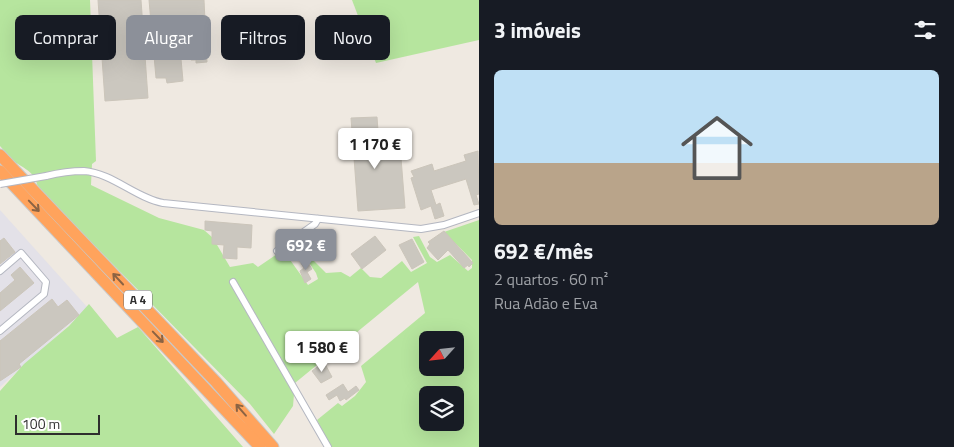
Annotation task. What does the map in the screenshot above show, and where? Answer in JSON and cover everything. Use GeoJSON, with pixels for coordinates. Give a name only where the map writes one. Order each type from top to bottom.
{"type":"FeatureCollection","features":[{"type":"Feature","properties":{"kind":"highway","name":"A 4"},"geometry":{"type":"LineString","coordinates":[[0,155],[216,382],[273,447]]}},
{"type":"Feature","properties":{"kind":"highway","name":"A 4"},"geometry":{"type":"LineString","coordinates":[[0,171],[260,447]]}},
{"type":"Feature","properties":{"kind":"street"},"geometry":{"type":"LineString","coordinates":[[0,184],[86,171],[106,178],[151,201],[163,204],[421,229],[444,226],[479,213]]}},
{"type":"Feature","properties":{"kind":"street"},"geometry":{"type":"LineString","coordinates":[[277,251],[315,224],[318,219]]}},
{"type":"Feature","properties":{"kind":"street"},"geometry":{"type":"LineString","coordinates":[[0,271],[21,253],[46,282],[44,294],[0,331]]}},
{"type":"Feature","properties":{"kind":"street"},"geometry":{"type":"LineString","coordinates":[[233,282],[328,447]]}},
{"type":"Feature","properties":{"kind":"shaded area"},"geometry":{"type":"Polygon","coordinates":[[[0,210],[88,308],[0,387],[0,210]]]}},
{"type":"Feature","properties":{"kind":"green space"},"geometry":{"type":"Polygon","coordinates":[[[0,0],[90,0],[91,15],[15,15],[15,60],[92,60],[96,161],[92,164],[91,185],[159,218],[204,230],[213,238],[230,267],[253,263],[258,267],[283,250],[308,285],[318,279],[296,243],[326,273],[341,272],[350,277],[361,268],[370,277],[381,278],[402,261],[411,272],[427,263],[413,237],[419,236],[430,257],[437,262],[450,255],[468,271],[472,268],[472,260],[444,232],[479,220],[479,447],[328,447],[328,442],[317,420],[338,403],[342,406],[355,396],[366,382],[361,366],[425,313],[418,282],[295,383],[293,406],[274,434],[250,404],[38,188],[34,177],[28,170],[11,159],[0,146],[0,0]]]}},
{"type":"Feature","properties":{"kind":"green space"},"geometry":{"type":"Polygon","coordinates":[[[352,0],[479,0],[479,40],[390,60],[390,15],[358,15],[352,0]]]}},
{"type":"Feature","properties":{"kind":"green space"},"geometry":{"type":"Polygon","coordinates":[[[375,60],[389,60],[376,63],[375,60]]]}},
{"type":"Feature","properties":{"kind":"green space"},"geometry":{"type":"Polygon","coordinates":[[[89,304],[117,338],[138,327],[243,447],[0,447],[0,391],[24,364],[69,326],[89,304]]]}},
{"type":"Feature","properties":{"kind":"building"},"geometry":{"type":"Polygon","coordinates":[[[98,0],[141,0],[142,15],[126,15],[126,60],[145,60],[148,98],[105,101],[102,60],[116,60],[116,15],[99,15],[98,0]]]}},
{"type":"Feature","properties":{"kind":"building"},"geometry":{"type":"Polygon","coordinates":[[[149,0],[204,0],[205,15],[150,15],[149,0]]]}},
{"type":"Feature","properties":{"kind":"building"},"geometry":{"type":"Polygon","coordinates":[[[154,60],[181,60],[183,81],[167,83],[166,78],[156,78],[154,60]]]}},
{"type":"Feature","properties":{"kind":"building"},"geometry":{"type":"Polygon","coordinates":[[[196,60],[207,60],[207,62],[196,63],[196,60]]]}},
{"type":"Feature","properties":{"kind":"building"},"geometry":{"type":"Polygon","coordinates":[[[377,117],[380,159],[401,158],[405,208],[358,211],[351,118],[377,117]]]}},
{"type":"Feature","properties":{"kind":"building"},"geometry":{"type":"Polygon","coordinates":[[[478,151],[479,194],[476,195],[479,204],[474,205],[466,179],[431,190],[436,205],[440,203],[444,216],[435,219],[431,206],[421,210],[411,178],[414,177],[411,171],[432,164],[434,171],[466,161],[464,155],[478,151]]]}},
{"type":"Feature","properties":{"kind":"building"},"geometry":{"type":"Polygon","coordinates":[[[205,221],[252,225],[251,248],[237,247],[237,259],[223,258],[224,245],[212,244],[212,231],[205,230],[205,221]]]}},
{"type":"Feature","properties":{"kind":"building"},"geometry":{"type":"Polygon","coordinates":[[[444,231],[473,263],[469,267],[468,265],[464,268],[448,250],[438,260],[427,248],[430,244],[428,242],[444,231]]]}},
{"type":"Feature","properties":{"kind":"building"},"geometry":{"type":"Polygon","coordinates":[[[375,236],[386,250],[362,269],[351,254],[375,236]]]}},
{"type":"Feature","properties":{"kind":"building"},"geometry":{"type":"Polygon","coordinates":[[[4,238],[15,252],[0,264],[0,241],[4,238]]]}},
{"type":"Feature","properties":{"kind":"building"},"geometry":{"type":"Polygon","coordinates":[[[412,239],[424,262],[412,269],[399,245],[412,239]]]}},
{"type":"Feature","properties":{"kind":"building"},"geometry":{"type":"Polygon","coordinates":[[[306,260],[312,269],[307,272],[311,279],[305,283],[300,271],[304,268],[301,263],[306,260]]]}},
{"type":"Feature","properties":{"kind":"building"},"geometry":{"type":"Polygon","coordinates":[[[20,267],[34,283],[0,311],[0,293],[15,280],[11,275],[20,267]]]}},
{"type":"Feature","properties":{"kind":"building"},"geometry":{"type":"Polygon","coordinates":[[[52,299],[58,307],[67,300],[79,315],[19,364],[21,367],[0,381],[0,341],[52,299]]]}},
{"type":"Feature","properties":{"kind":"building"},"geometry":{"type":"Polygon","coordinates":[[[324,362],[332,377],[321,383],[312,371],[324,362]]]}},
{"type":"Feature","properties":{"kind":"building"},"geometry":{"type":"Polygon","coordinates":[[[343,384],[348,392],[356,386],[359,390],[346,400],[345,398],[340,401],[337,395],[329,400],[326,395],[343,384]]]}}]}
